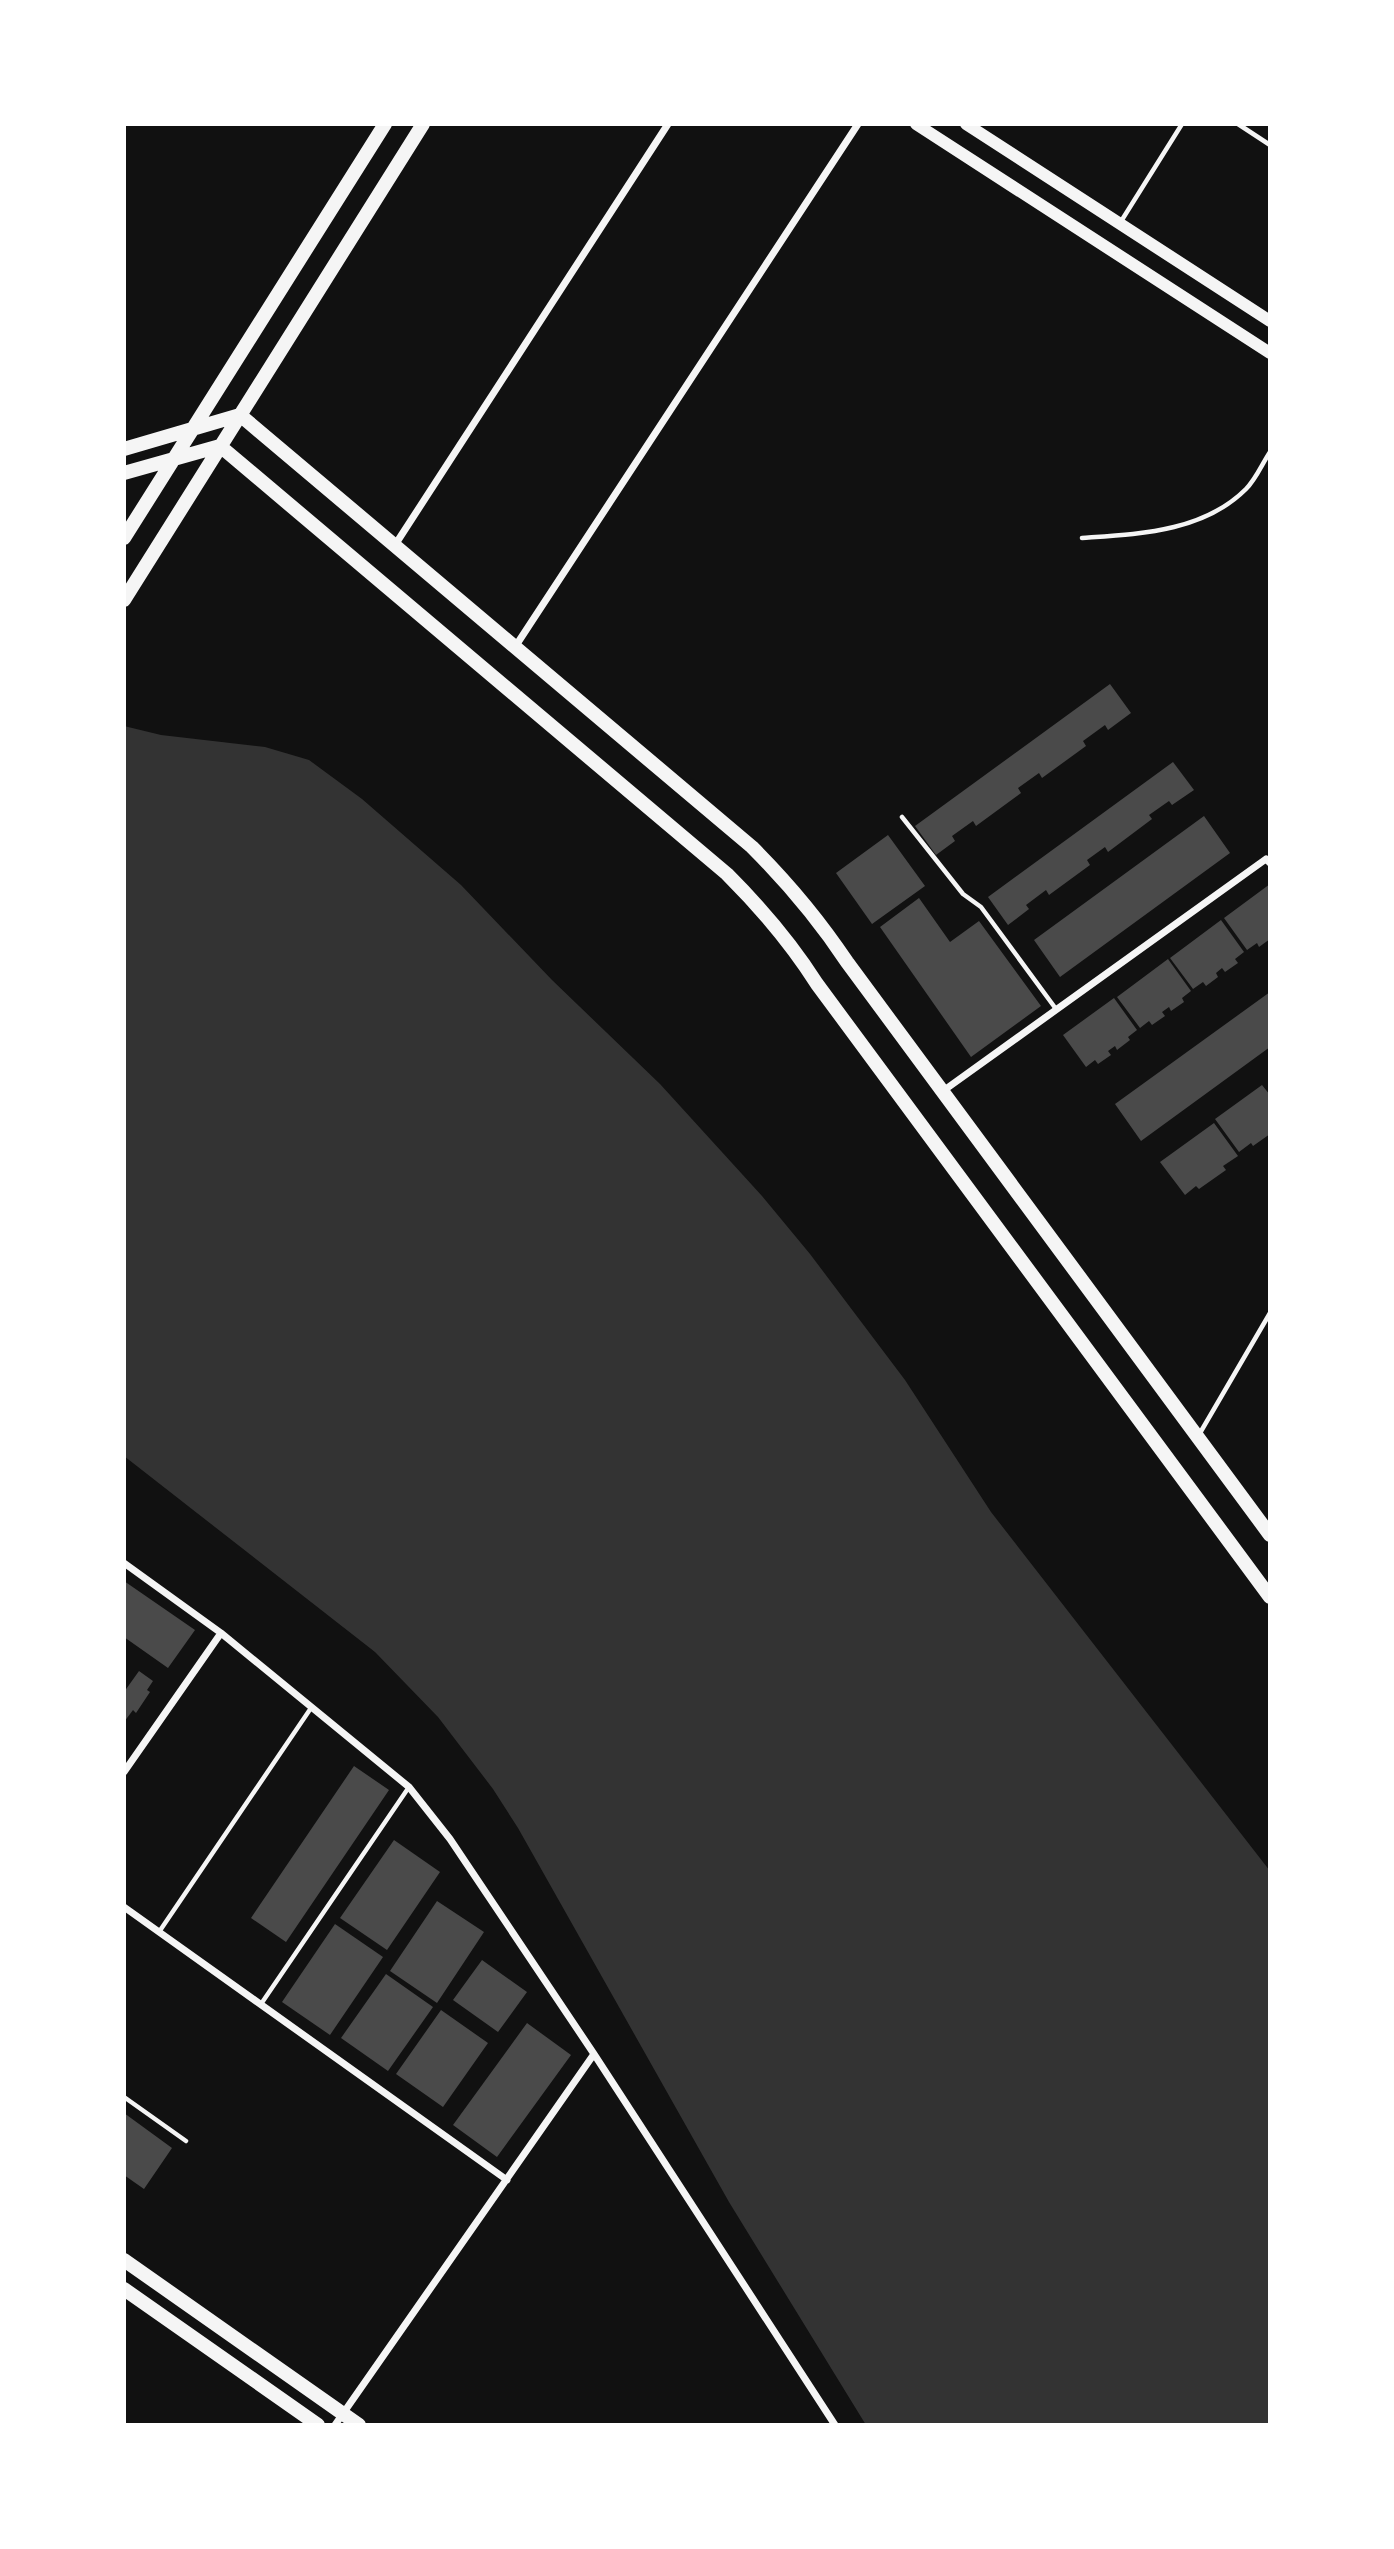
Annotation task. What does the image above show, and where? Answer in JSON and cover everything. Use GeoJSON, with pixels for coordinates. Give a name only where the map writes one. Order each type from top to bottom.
{"type":"FeatureCollection","features":[{"type":"Feature","properties":{"kind":"main road"},"geometry":{"type":"LineString","coordinates":[[124,538],[385,124]]}},
{"type":"Feature","properties":{"kind":"main road"},"geometry":{"type":"LineString","coordinates":[[124,600],[423,124]]}},
{"type":"Feature","properties":{"kind":"main road"},"geometry":{"type":"LineString","coordinates":[[124,449],[240,415]]}},
{"type":"Feature","properties":{"kind":"main road"},"geometry":{"type":"LineString","coordinates":[[240,415],[725,824],[778,872],[827,931],[1270,1535]]}},
{"type":"Feature","properties":{"kind":"main road"},"geometry":{"type":"LineString","coordinates":[[124,473],[220,446]]}},
{"type":"Feature","properties":{"kind":"main road"},"geometry":{"type":"LineString","coordinates":[[220,446],[702,852],[751,898],[797,953],[833,1006],[1270,1597]]}},
{"type":"Feature","properties":{"kind":"main road"},"geometry":{"type":"LineString","coordinates":[[124,2260],[339,2419],[359,2425]]}},
{"type":"Feature","properties":{"kind":"main road"},"geometry":{"type":"LineString","coordinates":[[124,2289],[318,2425]]}},
{"type":"Feature","properties":{"kind":"street"},"geometry":{"type":"LineString","coordinates":[[394,546],[668,124]]}},
{"type":"Feature","properties":{"kind":"street"},"geometry":{"type":"LineString","coordinates":[[515,648],[858,124]]}},
{"type":"Feature","properties":{"kind":"street"},"geometry":{"type":"LineString","coordinates":[[916,124],[1270,353]]}},
{"type":"Feature","properties":{"kind":"street"},"geometry":{"type":"LineString","coordinates":[[966,124],[1270,321]]}},
{"type":"Feature","properties":{"kind":"street"},"geometry":{"type":"LineString","coordinates":[[942,1091],[1266,859],[1270,863]]}},
{"type":"Feature","properties":{"kind":"street"},"geometry":{"type":"LineString","coordinates":[[124,1563],[221,1633],[409,1787],[450,1839],[594,2054],[835,2425]]}},
{"type":"Feature","properties":{"kind":"street"},"geometry":{"type":"LineString","coordinates":[[124,1772],[221,1633]]}},
{"type":"Feature","properties":{"kind":"street"},"geometry":{"type":"LineString","coordinates":[[124,1907],[507,2180]]}},
{"type":"Feature","properties":{"kind":"street"},"geometry":{"type":"LineString","coordinates":[[339,2419],[594,2054]]}},
{"type":"Feature","properties":{"kind":"lane"},"geometry":{"type":"LineString","coordinates":[[1119,224],[1182,124]]}},
{"type":"Feature","properties":{"kind":"lane"},"geometry":{"type":"LineString","coordinates":[[1238,124],[1270,145]]}},
{"type":"Feature","properties":{"kind":"lane"},"geometry":{"type":"LineString","coordinates":[[1082,538],[1157,533],[1209,516],[1247,488],[1270,452]]}},
{"type":"Feature","properties":{"kind":"lane"},"geometry":{"type":"LineString","coordinates":[[902,817],[963,894],[981,907],[1056,1009]]}},
{"type":"Feature","properties":{"kind":"lane"},"geometry":{"type":"LineString","coordinates":[[1198,1437],[1270,1313]]}},
{"type":"Feature","properties":{"kind":"lane"},"geometry":{"type":"LineString","coordinates":[[159,1932],[311,1707]]}},
{"type":"Feature","properties":{"kind":"lane"},"geometry":{"type":"LineString","coordinates":[[261,2004],[409,1787]]}},
{"type":"Feature","properties":{"kind":"lane"},"geometry":{"type":"LineString","coordinates":[[124,2097],[186,2141]]}},
{"type":"Feature","properties":{"kind":"shaded area"},"geometry":{"type":"Polygon","coordinates":[[[124,726],[161,735],[265,747],[309,760],[362,799],[461,885],[552,980],[660,1084],[762,1196],[810,1254],[905,1380],[991,1512],[1270,1871],[1270,2425],[866,2425],[729,2202],[518,1828],[493,1789],[438,1717],[375,1652],[124,1456],[124,726]]]}},
{"type":"Feature","properties":{"kind":"building"},"geometry":{"type":"Polygon","coordinates":[[[1110,684],[1131,713],[1108,730],[1105,725],[1083,741],[1086,746],[1042,778],[1039,773],[1018,788],[1021,793],[976,826],[973,821],[952,836],[955,841],[936,855],[915,826],[1110,684]]]}},
{"type":"Feature","properties":{"kind":"building"},"geometry":{"type":"Polygon","coordinates":[[[1173,762],[1194,790],[1172,805],[1169,801],[1149,815],[1152,819],[1108,852],[1105,847],[1087,860],[1090,865],[1049,895],[1046,890],[1026,905],[1029,909],[1008,925],[988,897],[1173,762]]]}},
{"type":"Feature","properties":{"kind":"building"},"geometry":{"type":"Polygon","coordinates":[[[1204,816],[1230,853],[1060,977],[1034,940],[1204,816]]]}},
{"type":"Feature","properties":{"kind":"building"},"geometry":{"type":"Polygon","coordinates":[[[888,835],[925,886],[872,924],[836,873],[888,835]]]}},
{"type":"Feature","properties":{"kind":"building"},"geometry":{"type":"Polygon","coordinates":[[[1270,884],[1270,939],[1259,947],[1257,943],[1247,950],[1224,918],[1270,884]]]}},
{"type":"Feature","properties":{"kind":"building"},"geometry":{"type":"Polygon","coordinates":[[[919,898],[950,942],[979,921],[1041,1006],[971,1057],[880,927],[919,898]]]}},
{"type":"Feature","properties":{"kind":"building"},"geometry":{"type":"Polygon","coordinates":[[[1221,920],[1244,952],[1235,959],[1238,963],[1225,972],[1222,968],[1216,973],[1218,977],[1206,986],[1203,982],[1193,989],[1170,958],[1221,920]]]}},
{"type":"Feature","properties":{"kind":"building"},"geometry":{"type":"Polygon","coordinates":[[[1168,959],[1191,991],[1182,998],[1184,1002],[1171,1011],[1169,1007],[1162,1012],[1165,1016],[1152,1025],[1149,1021],[1140,1028],[1117,997],[1168,959]]]}},
{"type":"Feature","properties":{"kind":"building"},"geometry":{"type":"Polygon","coordinates":[[[1270,992],[1270,1047],[1141,1141],[1115,1104],[1270,992]]]}},
{"type":"Feature","properties":{"kind":"building"},"geometry":{"type":"Polygon","coordinates":[[[1114,998],[1137,1030],[1128,1037],[1130,1040],[1117,1050],[1115,1046],[1108,1051],[1111,1055],[1098,1064],[1095,1060],[1086,1067],[1063,1035],[1114,998]]]}},
{"type":"Feature","properties":{"kind":"building"},"geometry":{"type":"Polygon","coordinates":[[[1262,1085],[1270,1095],[1270,1134],[1239,1152],[1215,1119],[1262,1085]]]}},
{"type":"Feature","properties":{"kind":"building"},"geometry":{"type":"Polygon","coordinates":[[[1214,1123],[1238,1156],[1223,1166],[1226,1170],[1199,1189],[1196,1186],[1185,1195],[1160,1162],[1214,1123]]]}},
{"type":"Feature","properties":{"kind":"building"},"geometry":{"type":"Polygon","coordinates":[[[124,1581],[195,1630],[168,1668],[124,1637],[124,1581]]]}},
{"type":"Feature","properties":{"kind":"building"},"geometry":{"type":"Polygon","coordinates":[[[139,1671],[153,1681],[147,1690],[150,1692],[136,1713],[133,1710],[124,1722],[124,1692],[139,1671]]]}},
{"type":"Feature","properties":{"kind":"building"},"geometry":{"type":"Polygon","coordinates":[[[354,1766],[389,1790],[286,1942],[251,1918],[354,1766]]]}},
{"type":"Feature","properties":{"kind":"building"},"geometry":{"type":"Polygon","coordinates":[[[394,1840],[440,1872],[387,1950],[340,1918],[394,1840]]]}},
{"type":"Feature","properties":{"kind":"building"},"geometry":{"type":"Polygon","coordinates":[[[437,1901],[484,1932],[437,2003],[390,1971],[437,1901]]]}},
{"type":"Feature","properties":{"kind":"building"},"geometry":{"type":"Polygon","coordinates":[[[335,1924],[383,1957],[330,2035],[282,2002],[335,1924]]]}},
{"type":"Feature","properties":{"kind":"building"},"geometry":{"type":"Polygon","coordinates":[[[482,1960],[527,1992],[498,2032],[453,2000],[482,1960]]]}},
{"type":"Feature","properties":{"kind":"building"},"geometry":{"type":"Polygon","coordinates":[[[386,1974],[433,2007],[388,2071],[341,2038],[386,1974]]]}},
{"type":"Feature","properties":{"kind":"building"},"geometry":{"type":"Polygon","coordinates":[[[441,2010],[488,2043],[443,2107],[396,2074],[441,2010]]]}},
{"type":"Feature","properties":{"kind":"building"},"geometry":{"type":"Polygon","coordinates":[[[527,2023],[571,2055],[497,2157],[453,2125],[527,2023]]]}},
{"type":"Feature","properties":{"kind":"building"},"geometry":{"type":"Polygon","coordinates":[[[124,2113],[172,2148],[144,2189],[124,2175],[124,2113]]]}}]}
